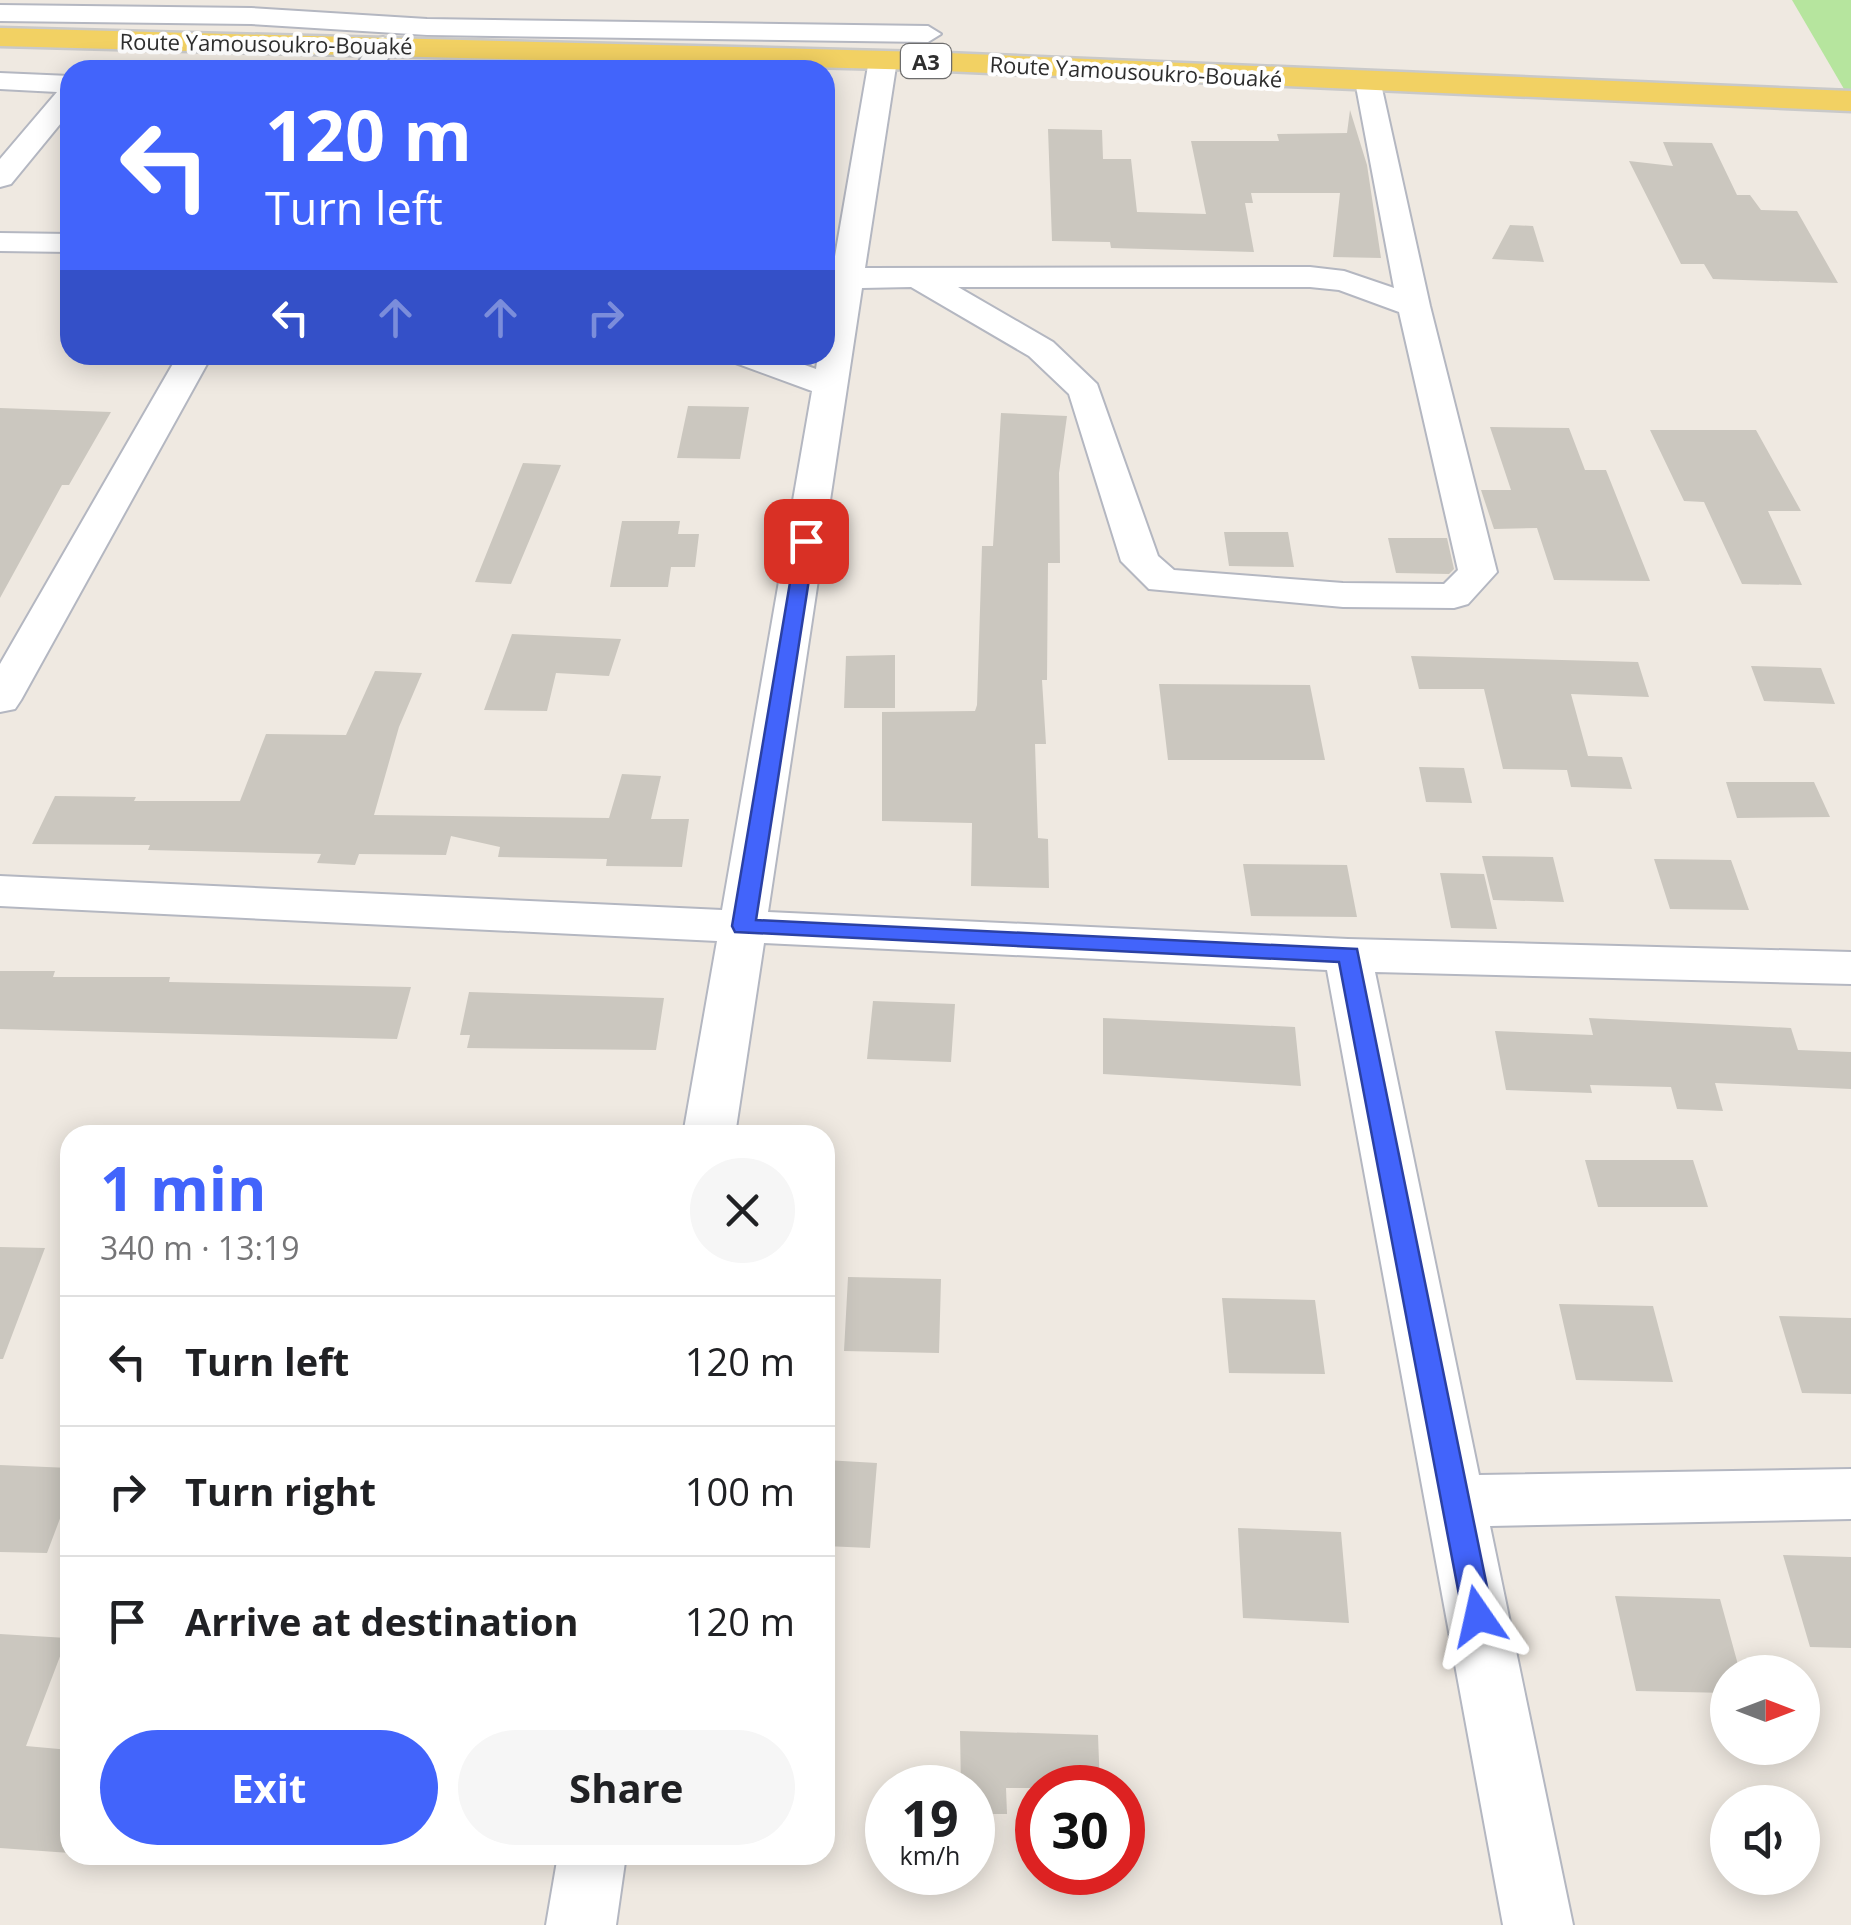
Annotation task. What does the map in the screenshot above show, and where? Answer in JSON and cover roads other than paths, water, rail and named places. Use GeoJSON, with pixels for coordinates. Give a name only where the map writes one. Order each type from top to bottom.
{"type":"FeatureCollection","features":[{"type":"Feature","properties":{"kind":"main road","name":"Route Yamousoukro-Bouaké"},"geometry":{"type":"LineString","coordinates":[[0,37],[375,57],[883,60],[926,48],[1368,81],[1851,101]]}},
{"type":"Feature","properties":{"kind":"street"},"geometry":{"type":"LineString","coordinates":[[588,30],[602,0]]}},
{"type":"Feature","properties":{"kind":"street"},"geometry":{"type":"LineString","coordinates":[[0,14],[254,8],[380,26],[588,30],[926,48],[937,0]]}},
{"type":"Feature","properties":{"kind":"street"},"geometry":{"type":"LineString","coordinates":[[835,322],[837,278],[883,60]]}},
{"type":"Feature","properties":{"kind":"street"},"geometry":{"type":"LineString","coordinates":[[0,81],[60,84]]}},
{"type":"Feature","properties":{"kind":"street"},"geometry":{"type":"LineString","coordinates":[[918,278],[1041,349],[1084,390],[1140,561],[1164,580],[1343,594],[1454,596],[1478,572],[1414,306],[1368,81]]}},
{"type":"Feature","properties":{"kind":"street"},"geometry":{"type":"LineString","coordinates":[[0,178],[60,106]]}},
{"type":"Feature","properties":{"kind":"street"},"geometry":{"type":"LineString","coordinates":[[0,242],[60,244]]}},
{"type":"Feature","properties":{"kind":"street"},"geometry":{"type":"LineString","coordinates":[[837,278],[1310,277],[1344,281],[1414,306]]}},
{"type":"Feature","properties":{"kind":"street"},"geometry":{"type":"LineString","coordinates":[[0,700],[190,365]]}},
{"type":"Feature","properties":{"kind":"street"},"geometry":{"type":"LineString","coordinates":[[772,365],[832,387]]}},
{"type":"Feature","properties":{"kind":"street"},"geometry":{"type":"LineString","coordinates":[[711,1125],[833,365]]}},
{"type":"Feature","properties":{"kind":"street"},"geometry":{"type":"LineString","coordinates":[[0,891],[1348,955],[1851,968]]}},
{"type":"Feature","properties":{"kind":"street"},"geometry":{"type":"LineString","coordinates":[[1348,955],[1538,1925]]}},
{"type":"Feature","properties":{"kind":"street"},"geometry":{"type":"LineString","coordinates":[[1455,1501],[1851,1494]]}},
{"type":"Feature","properties":{"kind":"street"},"geometry":{"type":"LineString","coordinates":[[580,1925],[590,1865]]}}]}
